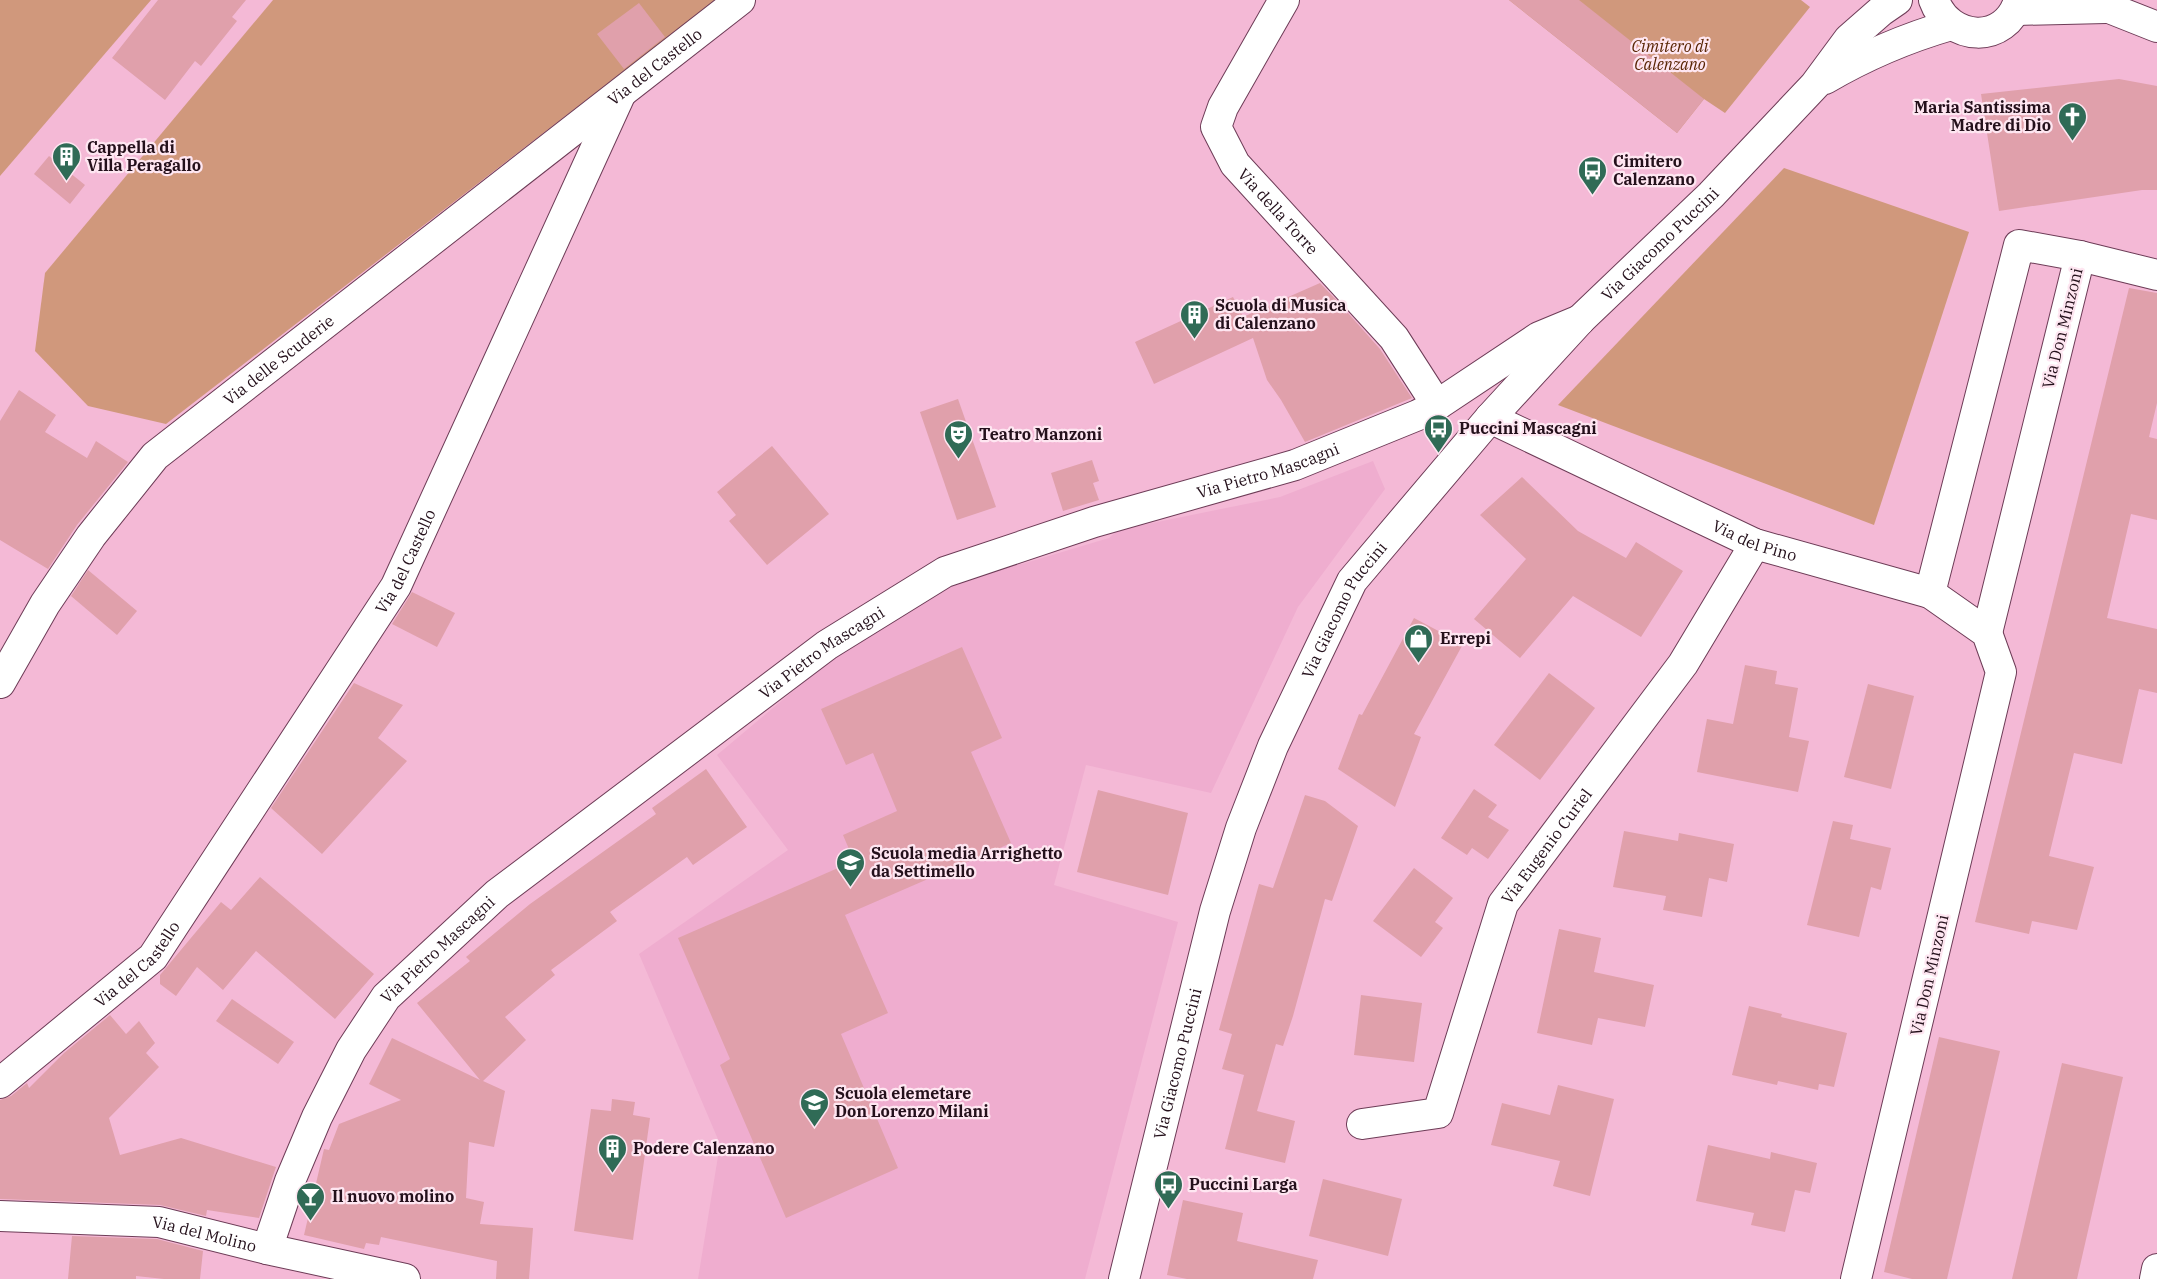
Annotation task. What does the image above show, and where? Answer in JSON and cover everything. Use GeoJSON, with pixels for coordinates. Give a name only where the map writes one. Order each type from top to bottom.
{"type":"FeatureCollection","features":[{"type":"Feature","properties":{"kind":"street","name":"Via del Castello"},"geometry":{"type":"LineString","coordinates":[[0,1083],[153,957],[396,586],[620,95],[740,0]]}},
{"type":"Feature","properties":{"kind":"street","name":"Via della Torre"},"geometry":{"type":"LineString","coordinates":[[1284,0],[1223,107],[1216,127],[1235,164],[1394,338],[1437,405]]}},
{"type":"Feature","properties":{"kind":"street","name":"Via Giacomo Puccini"},"geometry":{"type":"LineString","coordinates":[[1124,1279],[1215,911],[1241,828],[1273,746],[1352,581],[1490,418],[1580,320],[1711,195],[1815,85],[1849,39],[1881,10],[1897,0]]}},
{"type":"Feature","properties":{"kind":"street"},"geometry":{"type":"LineString","coordinates":[[1934,0],[1938,12],[1951,25]]}},
{"type":"Feature","properties":{"kind":"street"},"geometry":{"type":"LineString","coordinates":[[2017,5],[2098,4],[2157,27]]}},
{"type":"Feature","properties":{"kind":"street","name":"Via Giacomo Puccini"},"geometry":{"type":"LineString","coordinates":[[1815,85],[1856,61],[1914,35],[1951,25],[1968,32],[1987,32],[2004,24],[2017,5]]}},
{"type":"Feature","properties":{"kind":"street","name":"Via delle Scuderie"},"geometry":{"type":"LineString","coordinates":[[0,683],[45,604],[91,536],[154,456],[620,95]]}},
{"type":"Feature","properties":{"kind":"street","name":"Via Don Minzoni"},"geometry":{"type":"LineString","coordinates":[[1856,1279],[2001,672],[1987,633],[2079,256],[2019,245],[1930,593]]}},
{"type":"Feature","properties":{"kind":"street"},"geometry":{"type":"LineString","coordinates":[[2079,256],[2157,275]]}},
{"type":"Feature","properties":{"kind":"street","name":"Via Pietro Mascagni"},"geometry":{"type":"LineString","coordinates":[[267,1249],[290,1181],[317,1117],[351,1050],[387,997],[497,894],[827,645],[945,572],[1094,522],[1295,465],[1418,415],[1437,405],[1539,337],[1580,320]]}},
{"type":"Feature","properties":{"kind":"street","name":"Via del Pino"},"geometry":{"type":"LineString","coordinates":[[1490,418],[1755,544],[1930,593],[1987,633]]}},
{"type":"Feature","properties":{"kind":"street","name":"Via Eugenio Curiel"},"geometry":{"type":"LineString","coordinates":[[1362,1124],[1438,1113],[1503,904],[1683,664],[1755,544]]}},
{"type":"Feature","properties":{"kind":"street","name":"Via del Molino"},"geometry":{"type":"LineString","coordinates":[[0,1216],[159,1222],[267,1249],[405,1279]]}},
{"type":"Feature","properties":{"kind":"street"},"geometry":{"type":"LineString","coordinates":[[2155,1279],[2157,1269]]}},
{"type":"Feature","properties":{"kind":"shaded area"},"geometry":{"type":"Polygon","coordinates":[[[1373,461],[1385,489],[1298,607],[1211,793],[1086,765],[1054,885],[1178,922],[1085,1279],[698,1279],[720,1144],[639,954],[788,850],[717,755],[837,654],[932,592],[998,566],[1022,564],[1109,538],[1118,530],[1280,497],[1373,461]]]}},
{"type":"Feature","properties":{"kind":"green space"},"geometry":{"type":"Polygon","coordinates":[[[0,0],[151,0],[0,176],[0,0]]]}},
{"type":"Feature","properties":{"kind":"green space"},"geometry":{"type":"Polygon","coordinates":[[[273,0],[716,0],[166,424],[88,406],[35,351],[45,273],[273,0]]]}},
{"type":"Feature","properties":{"kind":"green space","name":"Cimitero di Calenzano"},"geometry":{"type":"Polygon","coordinates":[[[1509,0],[1801,0],[1810,7],[1725,113],[1704,99],[1677,133],[1509,0]]]}},
{"type":"Feature","properties":{"kind":"green space"},"geometry":{"type":"Polygon","coordinates":[[[1784,168],[1969,232],[1874,525],[1558,405],[1784,168]]]}},
{"type":"Feature","properties":{"kind":"building"},"geometry":{"type":"Polygon","coordinates":[[[158,0],[246,0],[232,17],[237,21],[201,66],[195,61],[165,100],[112,58],[158,0]]]}},
{"type":"Feature","properties":{"kind":"building"},"geometry":{"type":"Polygon","coordinates":[[[1509,0],[1579,0],[1704,99],[1677,133],[1509,0]]]}},
{"type":"Feature","properties":{"kind":"building"},"geometry":{"type":"Polygon","coordinates":[[[639,3],[665,37],[624,69],[597,34],[639,3]]]}},
{"type":"Feature","properties":{"kind":"building","name":"Maria Santissima Madre di Dio"},"geometry":{"type":"Polygon","coordinates":[[[2119,79],[2157,86],[2157,190],[2142,190],[1999,211],[1981,94],[2119,79]]]}},
{"type":"Feature","properties":{"kind":"building","name":"Cappella di Villa Peragallo"},"geometry":{"type":"Polygon","coordinates":[[[49,156],[85,185],[70,204],[34,174],[49,156]]]}},
{"type":"Feature","properties":{"kind":"building"},"geometry":{"type":"Polygon","coordinates":[[[1320,283],[1380,349],[1412,398],[1305,442],[1267,380],[1253,338],[1154,384],[1135,342],[1233,297],[1243,317],[1320,283]]]}},
{"type":"Feature","properties":{"kind":"building"},"geometry":{"type":"Polygon","coordinates":[[[2129,288],[2157,293],[2157,403],[2149,437],[2157,439],[2157,520],[2131,514],[2107,618],[2157,629],[2157,693],[2139,689],[2122,764],[2074,753],[2049,856],[2094,867],[2077,930],[2032,921],[2029,934],[1975,922],[2129,288]]]}},
{"type":"Feature","properties":{"kind":"building"},"geometry":{"type":"Polygon","coordinates":[[[19,390],[56,415],[45,432],[87,458],[96,441],[128,462],[77,525],[48,569],[0,540],[0,421],[19,390]]]}},
{"type":"Feature","properties":{"kind":"building","name":"Teatro Manzoni"},"geometry":{"type":"Polygon","coordinates":[[[958,399],[996,507],[957,520],[920,412],[958,399]]]}},
{"type":"Feature","properties":{"kind":"building"},"geometry":{"type":"Polygon","coordinates":[[[772,446],[829,514],[767,565],[729,521],[736,515],[717,492],[772,446]]]}},
{"type":"Feature","properties":{"kind":"building"},"geometry":{"type":"Polygon","coordinates":[[[1092,460],[1099,481],[1093,483],[1099,500],[1063,511],[1051,473],[1092,460]]]}},
{"type":"Feature","properties":{"kind":"building"},"geometry":{"type":"Polygon","coordinates":[[[1522,477],[1578,531],[1626,558],[1636,542],[1683,571],[1641,637],[1573,596],[1520,658],[1474,619],[1526,559],[1480,515],[1522,477]]]}},
{"type":"Feature","properties":{"kind":"building"},"geometry":{"type":"Polygon","coordinates":[[[88,570],[137,611],[117,635],[71,596],[88,570]]]}},
{"type":"Feature","properties":{"kind":"building"},"geometry":{"type":"Polygon","coordinates":[[[412,592],[455,613],[437,647],[392,624],[412,592]]]}},
{"type":"Feature","properties":{"kind":"building"},"geometry":{"type":"Polygon","coordinates":[[[1414,618],[1463,644],[1414,734],[1421,737],[1395,807],[1338,769],[1359,714],[1362,715],[1414,618]]]}},
{"type":"Feature","properties":{"kind":"building","name":"Scuola media Arrighetto da Settimello"},"geometry":{"type":"Polygon","coordinates":[[[962,647],[1002,738],[971,752],[1011,843],[845,915],[888,1013],[841,1034],[898,1168],[786,1218],[720,1065],[730,1059],[678,938],[854,861],[843,835],[897,811],[873,753],[846,765],[821,709],[962,647]]]}},
{"type":"Feature","properties":{"kind":"building"},"geometry":{"type":"Polygon","coordinates":[[[1745,665],[1777,671],[1775,684],[1798,688],[1789,737],[1809,741],[1798,792],[1697,772],[1707,719],[1733,724],[1745,665]]]}},
{"type":"Feature","properties":{"kind":"building"},"geometry":{"type":"Polygon","coordinates":[[[1549,673],[1595,708],[1540,780],[1494,745],[1549,673]]]}},
{"type":"Feature","properties":{"kind":"building"},"geometry":{"type":"Polygon","coordinates":[[[354,683],[403,705],[378,738],[407,761],[322,854],[271,808],[354,683]]]}},
{"type":"Feature","properties":{"kind":"building"},"geometry":{"type":"Polygon","coordinates":[[[1868,684],[1914,696],[1891,789],[1844,777],[1868,684]]]}},
{"type":"Feature","properties":{"kind":"building"},"geometry":{"type":"Polygon","coordinates":[[[706,769],[747,827],[693,865],[687,857],[610,912],[617,921],[551,970],[555,975],[505,1017],[526,1040],[483,1081],[505,1091],[494,1147],[469,1142],[466,1198],[484,1202],[480,1224],[533,1228],[529,1279],[496,1279],[497,1261],[381,1237],[379,1245],[366,1243],[364,1249],[304,1235],[324,1149],[329,1150],[339,1124],[401,1100],[369,1084],[392,1038],[480,1080],[417,1003],[470,961],[466,957],[530,904],[656,814],[652,808],[706,769]]]}},
{"type":"Feature","properties":{"kind":"building"},"geometry":{"type":"Polygon","coordinates":[[[1474,789],[1497,805],[1488,817],[1509,830],[1488,859],[1472,848],[1467,855],[1441,838],[1474,789]]]}},
{"type":"Feature","properties":{"kind":"building"},"geometry":{"type":"Polygon","coordinates":[[[1098,790],[1188,813],[1168,895],[1077,872],[1098,790]]]}},
{"type":"Feature","properties":{"kind":"building"},"geometry":{"type":"Polygon","coordinates":[[[1305,795],[1325,801],[1358,826],[1332,901],[1325,899],[1293,1016],[1283,1046],[1276,1044],[1257,1111],[1295,1121],[1285,1163],[1225,1149],[1244,1075],[1222,1069],[1232,1034],[1219,1030],[1259,884],[1273,888],[1305,795]]]}},
{"type":"Feature","properties":{"kind":"building"},"geometry":{"type":"Polygon","coordinates":[[[1833,821],[1853,825],[1850,839],[1891,848],[1881,890],[1871,887],[1859,937],[1807,925],[1833,821]]]}},
{"type":"Feature","properties":{"kind":"building"},"geometry":{"type":"Polygon","coordinates":[[[1624,831],[1678,841],[1679,833],[1734,844],[1727,882],[1709,878],[1702,917],[1663,910],[1666,896],[1613,887],[1624,831]]]}},
{"type":"Feature","properties":{"kind":"building"},"geometry":{"type":"Polygon","coordinates":[[[1414,868],[1453,898],[1435,922],[1443,928],[1421,957],[1373,921],[1414,868]]]}},
{"type":"Feature","properties":{"kind":"building"},"geometry":{"type":"Polygon","coordinates":[[[260,877],[374,974],[335,1019],[256,951],[223,990],[197,967],[176,996],[160,984],[160,975],[221,902],[231,910],[260,877]]]}},
{"type":"Feature","properties":{"kind":"building"},"geometry":{"type":"Polygon","coordinates":[[[1559,929],[1601,938],[1594,972],[1654,985],[1645,1027],[1598,1018],[1592,1045],[1537,1033],[1559,929]]]}},
{"type":"Feature","properties":{"kind":"building"},"geometry":{"type":"Polygon","coordinates":[[[1361,995],[1422,1003],[1414,1062],[1354,1055],[1361,995]]]}},
{"type":"Feature","properties":{"kind":"building"},"geometry":{"type":"Polygon","coordinates":[[[232,999],[294,1042],[278,1064],[216,1021],[232,999]]]}},
{"type":"Feature","properties":{"kind":"building"},"geometry":{"type":"Polygon","coordinates":[[[1749,1006],[1782,1014],[1781,1017],[1847,1033],[1834,1087],[1819,1084],[1818,1090],[1778,1081],[1777,1085],[1732,1075],[1749,1006]]]}},
{"type":"Feature","properties":{"kind":"building"},"geometry":{"type":"Polygon","coordinates":[[[110,1015],[126,1034],[139,1021],[155,1043],[146,1053],[159,1067],[109,1118],[120,1155],[181,1138],[276,1167],[259,1218],[207,1210],[206,1216],[160,1205],[0,1199],[0,1100],[11,1096],[27,1083],[29,1088],[64,1053],[110,1015]]]}},
{"type":"Feature","properties":{"kind":"building"},"geometry":{"type":"Polygon","coordinates":[[[1939,1037],[2000,1051],[1947,1279],[1912,1279],[1884,1272],[1939,1037]]]}},
{"type":"Feature","properties":{"kind":"building"},"geometry":{"type":"Polygon","coordinates":[[[2062,1063],[2123,1077],[2077,1279],[2012,1279],[2062,1063]]]}},
{"type":"Feature","properties":{"kind":"building"},"geometry":{"type":"Polygon","coordinates":[[[1558,1085],[1614,1099],[1590,1196],[1553,1186],[1560,1161],[1491,1145],[1502,1103],[1550,1115],[1558,1085]]]}},
{"type":"Feature","properties":{"kind":"building","name":"Podere Calenzano"},"geometry":{"type":"Polygon","coordinates":[[[612,1099],[635,1102],[633,1115],[650,1118],[633,1240],[574,1231],[591,1109],[611,1111],[612,1099]]]}},
{"type":"Feature","properties":{"kind":"building"},"geometry":{"type":"Polygon","coordinates":[[[1708,1145],[1770,1159],[1771,1152],[1817,1163],[1810,1193],[1795,1190],[1785,1232],[1751,1225],[1754,1213],[1696,1201],[1708,1145]]]}},
{"type":"Feature","properties":{"kind":"building"},"geometry":{"type":"Polygon","coordinates":[[[1323,1179],[1402,1199],[1388,1256],[1309,1236],[1323,1179]]]}},
{"type":"Feature","properties":{"kind":"building"},"geometry":{"type":"Polygon","coordinates":[[[1183,1200],[1243,1213],[1237,1241],[1318,1260],[1313,1279],[1187,1279],[1167,1275],[1183,1200]]]}},
{"type":"Feature","properties":{"kind":"building"},"geometry":{"type":"Polygon","coordinates":[[[72,1236],[157,1239],[203,1251],[200,1279],[136,1276],[136,1279],[68,1279],[72,1236]]]}},
{"type":"Feature","properties":{"kind":"place","name":"Maria Santissima Madre di Dio"},"geometry":{"type":"Point","coordinates":[2072,142]}},
{"type":"Feature","properties":{"kind":"place","name":"Cappella di Villa Peragallo"},"geometry":{"type":"Point","coordinates":[66,182]}},
{"type":"Feature","properties":{"kind":"place","name":"Cimitero Calenzano"},"geometry":{"type":"Point","coordinates":[1592,196]}},
{"type":"Feature","properties":{"kind":"place","name":"Scuola di Musica di Calenzano"},"geometry":{"type":"Point","coordinates":[1194,340]}},
{"type":"Feature","properties":{"kind":"place","name":"Puccini Mascagni"},"geometry":{"type":"Point","coordinates":[1438,454]}},
{"type":"Feature","properties":{"kind":"place","name":"Teatro Manzoni"},"geometry":{"type":"Point","coordinates":[958,460]}},
{"type":"Feature","properties":{"kind":"place","name":"Errepi"},"geometry":{"type":"Point","coordinates":[1419,664]}},
{"type":"Feature","properties":{"kind":"place","name":"Scuola media Arrighetto da Settimello"},"geometry":{"type":"Point","coordinates":[850,888]}},
{"type":"Feature","properties":{"kind":"place","name":"Scuola elemetare Don Lorenzo Milani"},"geometry":{"type":"Point","coordinates":[814,1128]}},
{"type":"Feature","properties":{"kind":"place","name":"Podere Calenzano"},"geometry":{"type":"Point","coordinates":[612,1174]}},
{"type":"Feature","properties":{"kind":"place","name":"Puccini Larga"},"geometry":{"type":"Point","coordinates":[1168,1210]}},
{"type":"Feature","properties":{"kind":"place","name":"Il nuovo molino"},"geometry":{"type":"Point","coordinates":[311,1222]}}]}
